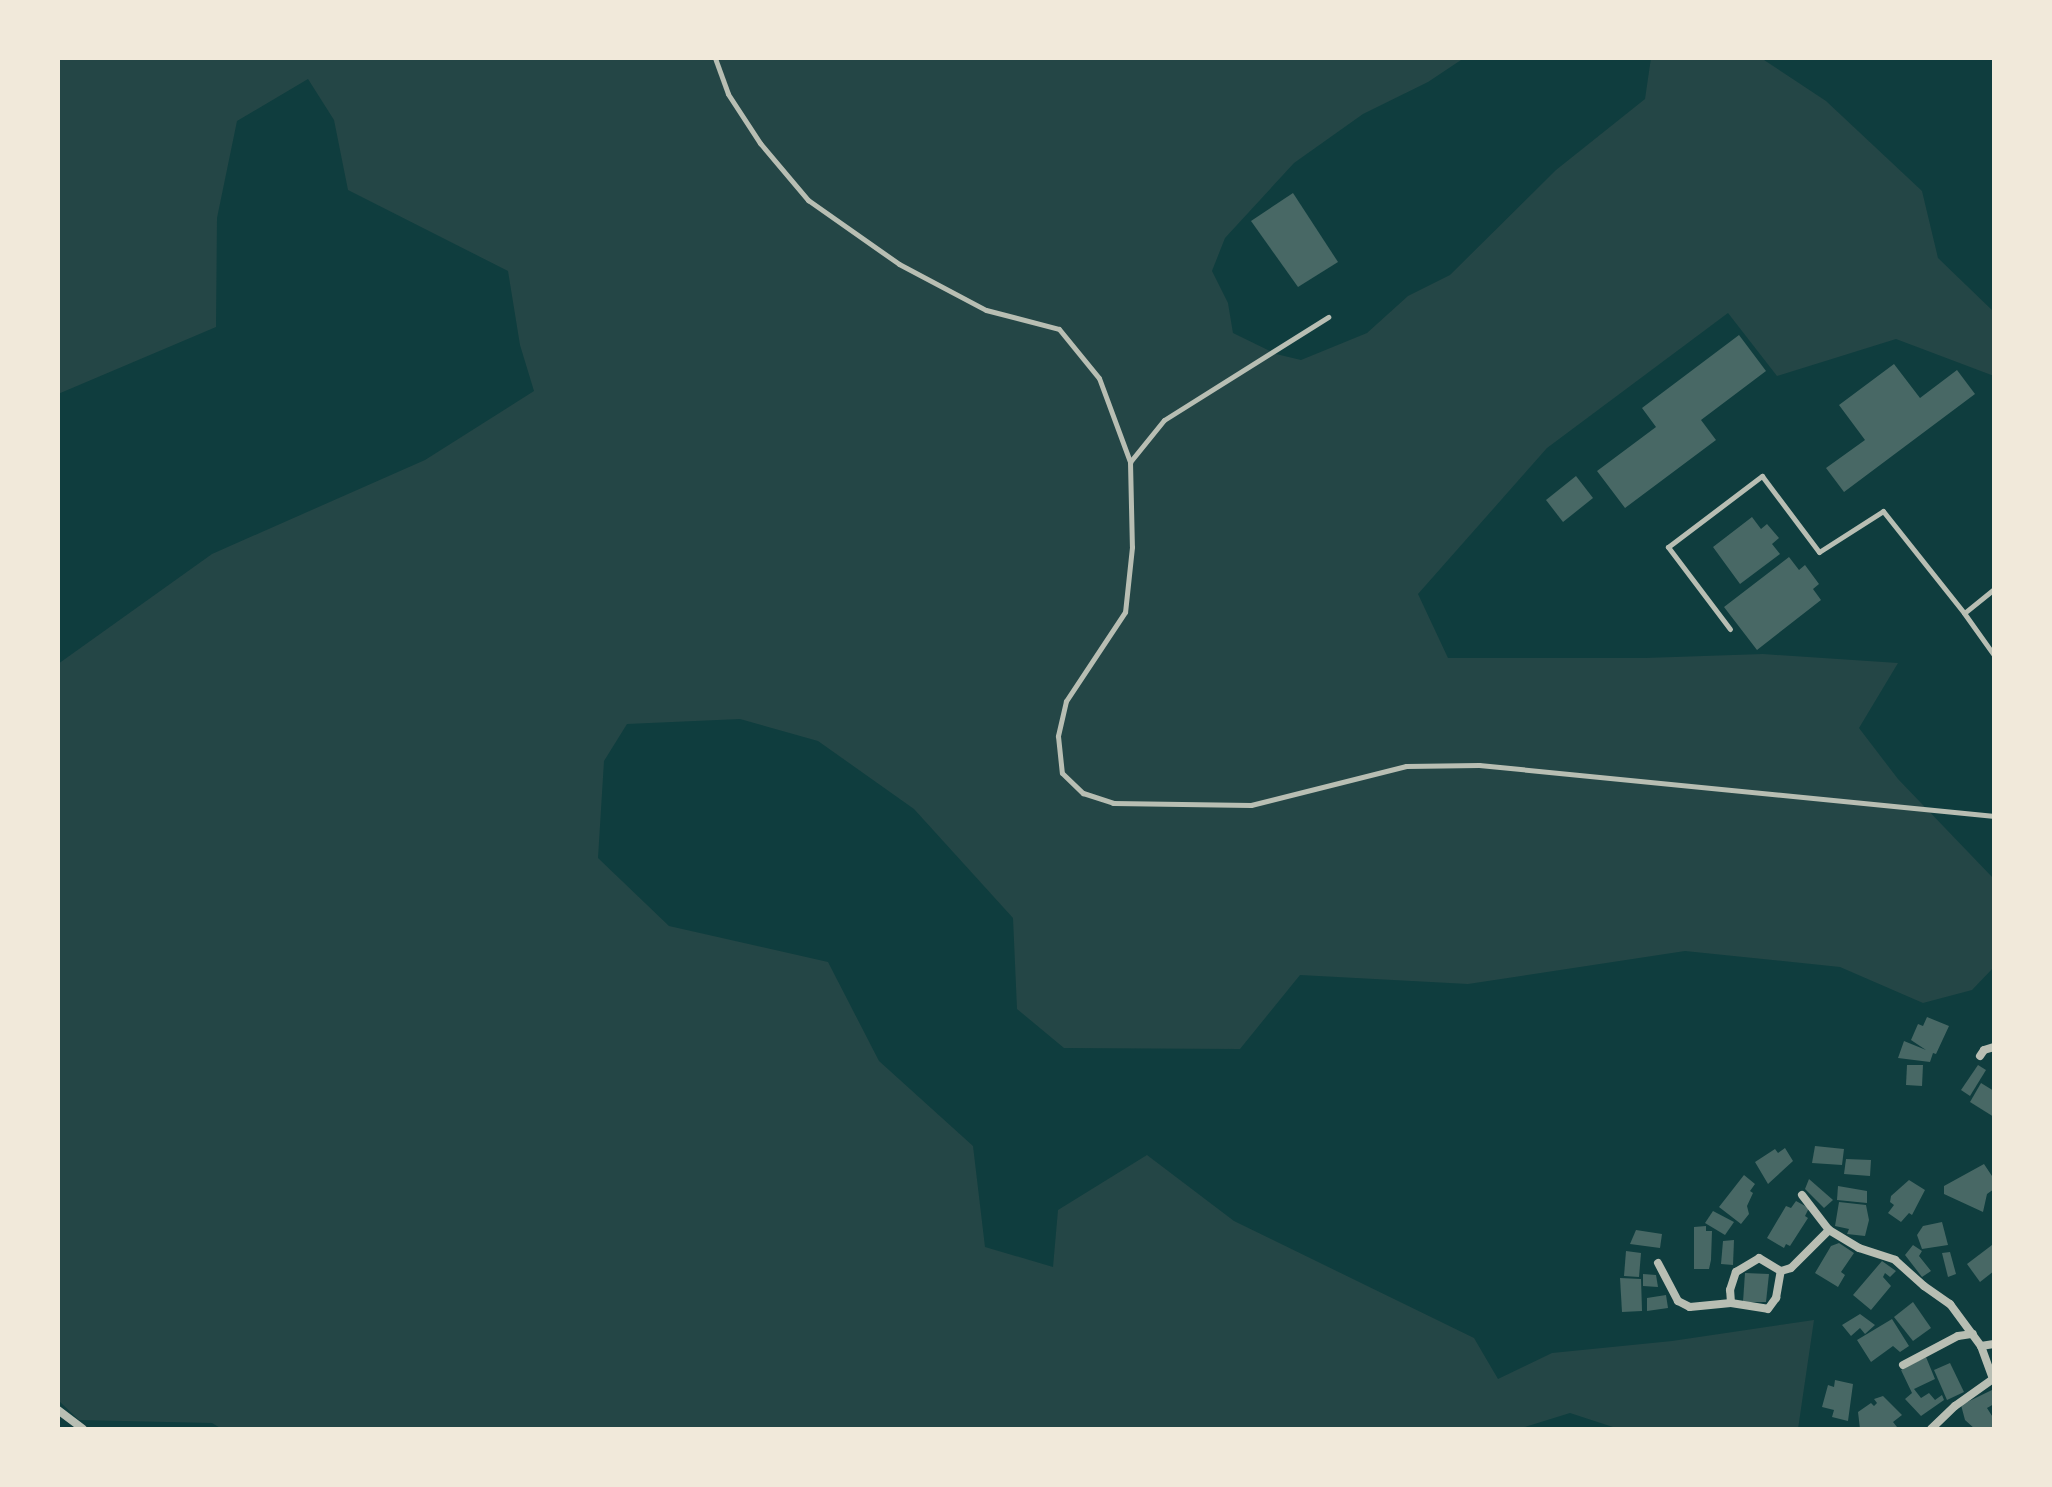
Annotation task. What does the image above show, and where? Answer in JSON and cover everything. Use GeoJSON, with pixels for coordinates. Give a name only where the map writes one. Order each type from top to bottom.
{"type":"FeatureCollection","features":[{"type":"Feature","properties":{"kind":"street"},"geometry":{"type":"LineString","coordinates":[[1980,1056],[1984,1050],[1994,1047]]}},
{"type":"Feature","properties":{"kind":"street"},"geometry":{"type":"LineString","coordinates":[[1802,1195],[1829,1230],[1859,1248],[1895,1260],[1950,1304],[1981,1346],[1993,1379],[1955,1406],[1931,1429]]}},
{"type":"Feature","properties":{"kind":"street"},"geometry":{"type":"LineString","coordinates":[[1731,1303],[1730,1290],[1736,1272],[1759,1258],[1781,1271],[1791,1268],[1829,1230]]}},
{"type":"Feature","properties":{"kind":"street"},"geometry":{"type":"LineString","coordinates":[[1658,1263],[1678,1301],[1690,1307],[1731,1303],[1768,1309],[1776,1298],[1781,1271]]}},
{"type":"Feature","properties":{"kind":"street"},"geometry":{"type":"LineString","coordinates":[[1903,1365],[1958,1336],[1973,1334]]}},
{"type":"Feature","properties":{"kind":"street"},"geometry":{"type":"LineString","coordinates":[[1981,1346],[1994,1344]]}},
{"type":"Feature","properties":{"kind":"street"},"geometry":{"type":"LineString","coordinates":[[58,1410],[83,1429]]}},
{"type":"Feature","properties":{"kind":"lane"},"geometry":{"type":"LineString","coordinates":[[715,58],[728,94],[760,143],[808,200],[899,264],[986,310],[1059,329],[1099,378],[1130,462],[1132,547],[1125,612],[1066,701],[1058,736],[1062,773],[1083,793],[1113,803],[1251,805],[1406,766],[1479,765],[1994,816]]}},
{"type":"Feature","properties":{"kind":"lane"},"geometry":{"type":"LineString","coordinates":[[1130,462],[1164,420],[1328,317]]}},
{"type":"Feature","properties":{"kind":"lane"},"geometry":{"type":"LineString","coordinates":[[1730,629],[1668,547],[1762,476],[1819,552],[1883,511],[1994,655]]}},
{"type":"Feature","properties":{"kind":"lane"},"geometry":{"type":"LineString","coordinates":[[1964,613],[1994,589]]}},
{"type":"Feature","properties":{"kind":"shaded area"},"geometry":{"type":"Polygon","coordinates":[[[58,58],[1464,58],[1428,82],[1363,114],[1294,163],[1225,238],[1212,271],[1228,303],[1233,333],[1276,354],[1301,360],[1367,333],[1408,296],[1450,275],[1556,170],[1645,99],[1651,58],[1761,58],[1826,101],[1922,191],[1938,258],[1994,312],[1994,376],[1896,339],[1777,376],[1728,313],[1547,448],[1418,594],[1448,658],[1645,658],[1763,654],[1898,663],[1859,728],[1898,779],[1994,879],[1994,967],[1972,990],[1923,1003],[1840,967],[1685,951],[1468,984],[1300,975],[1240,1049],[1064,1048],[1017,1009],[1013,918],[914,809],[818,741],[740,719],[627,724],[604,761],[598,858],[669,926],[828,962],[879,1061],[973,1146],[985,1247],[1053,1267],[1058,1210],[1147,1155],[1234,1221],[1474,1338],[1498,1379],[1552,1353],[1672,1341],[1814,1320],[1798,1429],[1619,1429],[1570,1413],[1518,1429],[222,1429],[212,1423],[79,1420],[58,1400],[58,664],[212,554],[425,460],[534,391],[520,345],[508,271],[348,190],[334,120],[308,79],[237,121],[217,218],[216,327],[58,394],[58,58]]]}},
{"type":"Feature","properties":{"kind":"building"},"geometry":{"type":"Polygon","coordinates":[[[1293,193],[1338,262],[1298,287],[1251,221],[1293,193]]]}},
{"type":"Feature","properties":{"kind":"building"},"geometry":{"type":"Polygon","coordinates":[[[1739,335],[1766,371],[1701,420],[1716,440],[1625,508],[1597,471],[1656,427],[1642,408],[1739,335]]]}},
{"type":"Feature","properties":{"kind":"building"},"geometry":{"type":"Polygon","coordinates":[[[1894,364],[1920,398],[1957,370],[1975,394],[1844,492],[1826,468],[1865,440],[1839,405],[1894,364]]]}},
{"type":"Feature","properties":{"kind":"building"},"geometry":{"type":"Polygon","coordinates":[[[1576,476],[1593,498],[1563,522],[1546,500],[1576,476]]]}},
{"type":"Feature","properties":{"kind":"building"},"geometry":{"type":"Polygon","coordinates":[[[1752,517],[1761,529],[1767,524],[1779,538],[1772,544],[1780,554],[1740,584],[1713,547],[1752,517]]]}},
{"type":"Feature","properties":{"kind":"building"},"geometry":{"type":"Polygon","coordinates":[[[1789,557],[1799,570],[1805,565],[1819,584],[1813,589],[1821,600],[1757,650],[1724,607],[1789,557]]]}},
{"type":"Feature","properties":{"kind":"building"},"geometry":{"type":"Polygon","coordinates":[[[1927,1017],[1949,1026],[1936,1054],[1933,1053],[1930,1062],[1898,1058],[1904,1041],[1926,1050],[1911,1040],[1918,1024],[1923,1026],[1927,1017]]]}},
{"type":"Feature","properties":{"kind":"building"},"geometry":{"type":"Polygon","coordinates":[[[1907,1065],[1923,1065],[1922,1086],[1906,1085],[1907,1065]]]}},
{"type":"Feature","properties":{"kind":"building"},"geometry":{"type":"Polygon","coordinates":[[[1978,1065],[1986,1070],[1970,1096],[1961,1090],[1978,1065]]]}},
{"type":"Feature","properties":{"kind":"building"},"geometry":{"type":"Polygon","coordinates":[[[1981,1083],[1994,1091],[1994,1117],[1970,1102],[1981,1083]]]}},
{"type":"Feature","properties":{"kind":"building"},"geometry":{"type":"Polygon","coordinates":[[[1815,1146],[1844,1149],[1842,1165],[1812,1163],[1815,1146]]]}},
{"type":"Feature","properties":{"kind":"building"},"geometry":{"type":"Polygon","coordinates":[[[1785,1148],[1793,1161],[1768,1184],[1755,1162],[1775,1149],[1778,1153],[1785,1148]]]}},
{"type":"Feature","properties":{"kind":"building"},"geometry":{"type":"Polygon","coordinates":[[[1846,1159],[1871,1160],[1870,1176],[1844,1174],[1846,1159]]]}},
{"type":"Feature","properties":{"kind":"building"},"geometry":{"type":"Polygon","coordinates":[[[1984,1164],[1994,1179],[1994,1189],[1987,1194],[1983,1212],[1944,1194],[1944,1186],[1984,1164]]]}},
{"type":"Feature","properties":{"kind":"building"},"geometry":{"type":"Polygon","coordinates":[[[1744,1175],[1755,1184],[1747,1206],[1749,1214],[1741,1224],[1719,1207],[1744,1175]]]}},
{"type":"Feature","properties":{"kind":"building"},"geometry":{"type":"Polygon","coordinates":[[[1809,1179],[1833,1200],[1824,1208],[1805,1189],[1809,1179]]]}},
{"type":"Feature","properties":{"kind":"building"},"geometry":{"type":"Polygon","coordinates":[[[1909,1180],[1925,1190],[1912,1215],[1909,1213],[1901,1222],[1888,1213],[1894,1205],[1890,1202],[1891,1196],[1909,1180]]]}},
{"type":"Feature","properties":{"kind":"building"},"geometry":{"type":"Polygon","coordinates":[[[1838,1186],[1867,1191],[1867,1203],[1837,1200],[1838,1186]]]}},
{"type":"Feature","properties":{"kind":"building"},"geometry":{"type":"Polygon","coordinates":[[[1796,1201],[1809,1208],[1805,1216],[1808,1218],[1790,1246],[1786,1244],[1784,1248],[1767,1238],[1786,1206],[1791,1208],[1796,1201]]]}},
{"type":"Feature","properties":{"kind":"building"},"geometry":{"type":"Polygon","coordinates":[[[1839,1202],[1866,1205],[1869,1220],[1865,1236],[1847,1234],[1849,1229],[1835,1226],[1839,1202]]]}},
{"type":"Feature","properties":{"kind":"building"},"geometry":{"type":"Polygon","coordinates":[[[1713,1211],[1734,1222],[1725,1235],[1705,1223],[1713,1211]]]}},
{"type":"Feature","properties":{"kind":"building"},"geometry":{"type":"Polygon","coordinates":[[[1942,1222],[1948,1245],[1922,1249],[1917,1235],[1923,1226],[1942,1222]]]}},
{"type":"Feature","properties":{"kind":"building"},"geometry":{"type":"Polygon","coordinates":[[[1706,1226],[1706,1231],[1712,1231],[1709,1269],[1694,1269],[1694,1227],[1706,1226]]]}},
{"type":"Feature","properties":{"kind":"building"},"geometry":{"type":"Polygon","coordinates":[[[1636,1230],[1662,1234],[1660,1248],[1630,1244],[1636,1230]]]}},
{"type":"Feature","properties":{"kind":"building"},"geometry":{"type":"Polygon","coordinates":[[[1734,1240],[1733,1265],[1721,1264],[1723,1241],[1734,1240]]]}},
{"type":"Feature","properties":{"kind":"building"},"geometry":{"type":"Polygon","coordinates":[[[1839,1243],[1854,1253],[1841,1272],[1845,1275],[1838,1287],[1815,1273],[1831,1246],[1839,1243]]]}},
{"type":"Feature","properties":{"kind":"building"},"geometry":{"type":"Polygon","coordinates":[[[1913,1245],[1922,1251],[1919,1256],[1931,1271],[1922,1277],[1905,1255],[1913,1245]]]}},
{"type":"Feature","properties":{"kind":"building"},"geometry":{"type":"Polygon","coordinates":[[[1992,1245],[1994,1271],[1980,1282],[1967,1264],[1992,1245]]]}},
{"type":"Feature","properties":{"kind":"building"},"geometry":{"type":"Polygon","coordinates":[[[1626,1251],[1641,1253],[1639,1277],[1624,1276],[1626,1251]]]}},
{"type":"Feature","properties":{"kind":"building"},"geometry":{"type":"Polygon","coordinates":[[[1950,1252],[1956,1274],[1948,1277],[1942,1253],[1950,1252]]]}},
{"type":"Feature","properties":{"kind":"building"},"geometry":{"type":"Polygon","coordinates":[[[1882,1261],[1896,1271],[1890,1277],[1885,1273],[1883,1277],[1891,1286],[1871,1310],[1853,1295],[1882,1261]]]}},
{"type":"Feature","properties":{"kind":"building"},"geometry":{"type":"Polygon","coordinates":[[[1745,1273],[1769,1274],[1766,1302],[1743,1302],[1745,1273]]]}},
{"type":"Feature","properties":{"kind":"building"},"geometry":{"type":"Polygon","coordinates":[[[1643,1274],[1656,1275],[1658,1287],[1643,1286],[1643,1274]]]}},
{"type":"Feature","properties":{"kind":"building"},"geometry":{"type":"Polygon","coordinates":[[[1620,1278],[1641,1279],[1642,1311],[1622,1312],[1620,1278]]]}},
{"type":"Feature","properties":{"kind":"building"},"geometry":{"type":"Polygon","coordinates":[[[1666,1295],[1668,1308],[1647,1311],[1647,1298],[1666,1295]]]}},
{"type":"Feature","properties":{"kind":"building"},"geometry":{"type":"Polygon","coordinates":[[[1913,1302],[1931,1328],[1913,1341],[1894,1317],[1913,1302]]]}},
{"type":"Feature","properties":{"kind":"building"},"geometry":{"type":"Polygon","coordinates":[[[1860,1314],[1875,1325],[1865,1334],[1860,1328],[1851,1336],[1842,1325],[1860,1314]]]}},
{"type":"Feature","properties":{"kind":"building"},"geometry":{"type":"Polygon","coordinates":[[[1892,1319],[1909,1346],[1900,1352],[1893,1346],[1871,1362],[1857,1340],[1892,1319]]]}},
{"type":"Feature","properties":{"kind":"building"},"geometry":{"type":"Polygon","coordinates":[[[1926,1357],[1935,1379],[1914,1389],[1921,1398],[1929,1393],[1935,1400],[1942,1395],[1944,1400],[1921,1416],[1905,1399],[1912,1393],[1901,1370],[1926,1357]]]}},
{"type":"Feature","properties":{"kind":"building"},"geometry":{"type":"Polygon","coordinates":[[[1950,1363],[1964,1392],[1947,1400],[1934,1370],[1950,1363]]]}},
{"type":"Feature","properties":{"kind":"building"},"geometry":{"type":"Polygon","coordinates":[[[1835,1380],[1853,1384],[1848,1421],[1832,1417],[1834,1410],[1822,1407],[1828,1385],[1834,1387],[1835,1380]]]}},
{"type":"Feature","properties":{"kind":"building"},"geometry":{"type":"Polygon","coordinates":[[[1994,1389],[1994,1404],[1987,1408],[1994,1419],[1994,1429],[1975,1429],[1965,1420],[1961,1405],[1994,1389]]]}},
{"type":"Feature","properties":{"kind":"building"},"geometry":{"type":"Polygon","coordinates":[[[1883,1396],[1902,1415],[1893,1422],[1897,1427],[1860,1429],[1858,1412],[1871,1403],[1874,1406],[1877,1403],[1874,1399],[1883,1396]]]}}]}
